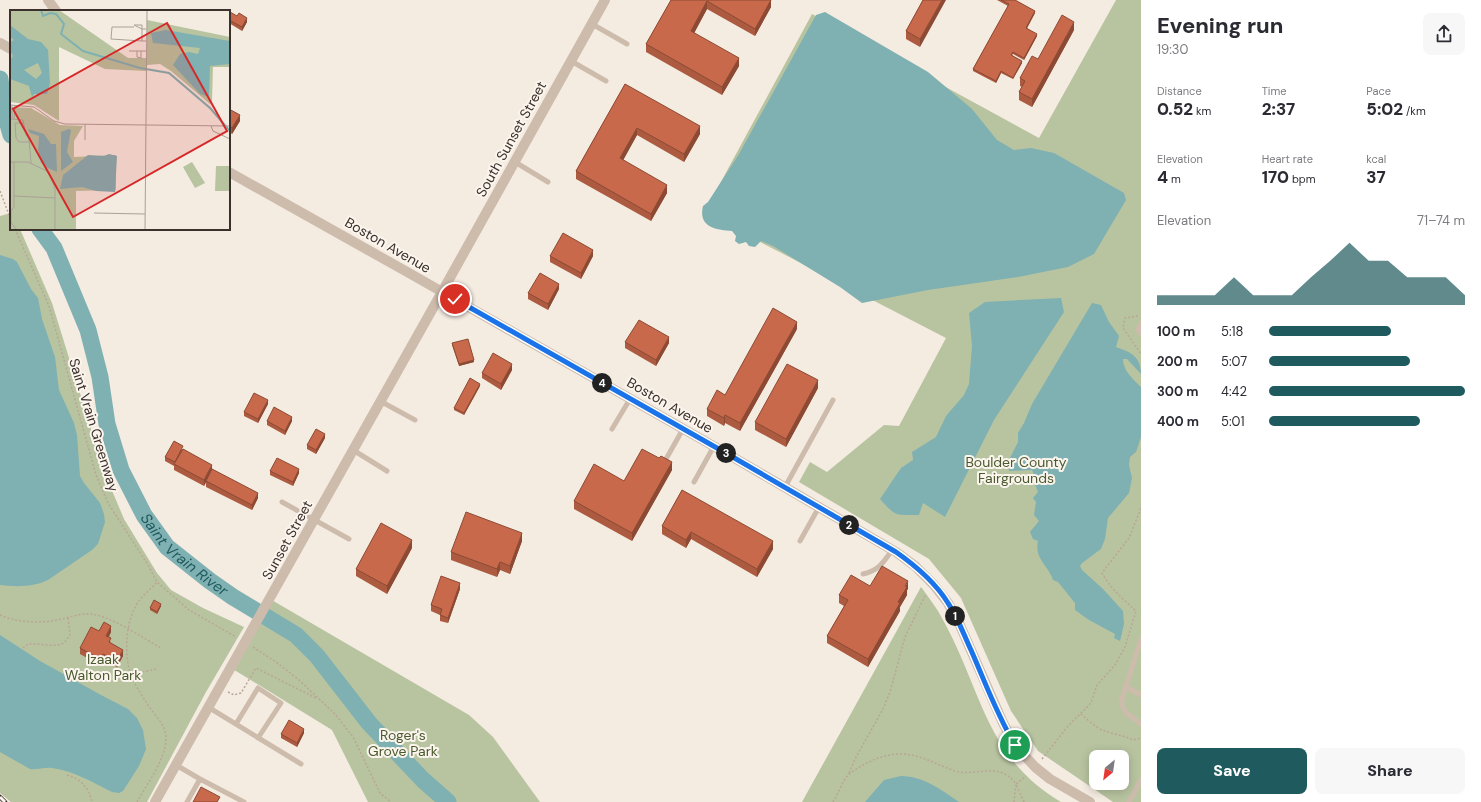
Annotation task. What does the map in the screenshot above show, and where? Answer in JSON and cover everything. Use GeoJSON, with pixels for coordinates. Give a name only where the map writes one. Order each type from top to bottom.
{"type":"FeatureCollection","features":[{"type":"Feature","properties":{"kind":"street"},"geometry":{"type":"LineString","coordinates":[[48,0],[55,10]]}},
{"type":"Feature","properties":{"kind":"street","name":"South Sunset Street"},"geometry":{"type":"LineString","coordinates":[[442,292],[605,0]]}},
{"type":"Feature","properties":{"kind":"street"},"geometry":{"type":"LineString","coordinates":[[0,43],[10,49]]}},
{"type":"Feature","properties":{"kind":"street","name":"Boston Avenue"},"geometry":{"type":"LineString","coordinates":[[230,173],[714,446],[820,507],[892,550],[915,566],[933,584],[948,603],[959,623],[1002,723],[1015,745],[1035,767],[1050,779],[1090,802]]}},
{"type":"Feature","properties":{"kind":"street","name":"Sunset Street"},"geometry":{"type":"LineString","coordinates":[[155,802],[442,292]]}},
{"type":"Feature","properties":{"kind":"lane"},"geometry":{"type":"LineString","coordinates":[[592,24],[627,44]]}},
{"type":"Feature","properties":{"kind":"lane"},"geometry":{"type":"LineString","coordinates":[[571,61],[606,81]]}},
{"type":"Feature","properties":{"kind":"lane"},"geometry":{"type":"LineString","coordinates":[[515,162],[548,182]]}},
{"type":"Feature","properties":{"kind":"lane"},"geometry":{"type":"LineString","coordinates":[[1141,323],[1138,330],[1141,334]]}},
{"type":"Feature","properties":{"kind":"lane"},"geometry":{"type":"LineString","coordinates":[[612,429],[630,399]]}},
{"type":"Feature","properties":{"kind":"lane"},"geometry":{"type":"LineString","coordinates":[[784,487],[833,400]]}},
{"type":"Feature","properties":{"kind":"lane"},"geometry":{"type":"LineString","coordinates":[[380,401],[414,420]]}},
{"type":"Feature","properties":{"kind":"lane"},"geometry":{"type":"LineString","coordinates":[[666,459],[683,429]]}},
{"type":"Feature","properties":{"kind":"lane"},"geometry":{"type":"LineString","coordinates":[[694,482],[714,446]]}},
{"type":"Feature","properties":{"kind":"lane"},"geometry":{"type":"LineString","coordinates":[[353,450],[387,471]]}},
{"type":"Feature","properties":{"kind":"lane"},"geometry":{"type":"LineString","coordinates":[[282,502],[349,539]]}},
{"type":"Feature","properties":{"kind":"lane"},"geometry":{"type":"LineString","coordinates":[[800,541],[820,507]]}},
{"type":"Feature","properties":{"kind":"lane"},"geometry":{"type":"LineString","coordinates":[[863,574],[874,571],[884,562],[892,550]]}},
{"type":"Feature","properties":{"kind":"lane"},"geometry":{"type":"LineString","coordinates":[[1141,639],[1121,702],[1126,713],[1141,724]]}},
{"type":"Feature","properties":{"kind":"lane"},"geometry":{"type":"LineString","coordinates":[[1126,687],[1141,695]]}},
{"type":"Feature","properties":{"kind":"lane"},"geometry":{"type":"LineString","coordinates":[[236,724],[258,688],[281,703],[258,738]]}},
{"type":"Feature","properties":{"kind":"lane"},"geometry":{"type":"LineString","coordinates":[[208,707],[301,764]]}},
{"type":"Feature","properties":{"kind":"lane"},"geometry":{"type":"LineString","coordinates":[[176,765],[244,802]]}},
{"type":"Feature","properties":{"kind":"lane"},"geometry":{"type":"LineString","coordinates":[[187,802],[200,778]]}},
{"type":"Feature","properties":{"kind":"lane"},"geometry":{"type":"LineString","coordinates":[[1129,802],[1141,780]]}},
{"type":"Feature","properties":{"kind":"path"},"geometry":{"type":"LineString","coordinates":[[0,191],[10,217]]}},
{"type":"Feature","properties":{"kind":"path","name":"Saint Vrain Greenway"},"geometry":{"type":"LineString","coordinates":[[15,230],[49,306],[96,475],[108,503],[148,565],[157,582],[189,610],[236,637]]}},
{"type":"Feature","properties":{"kind":"path"},"geometry":{"type":"LineString","coordinates":[[1042,759],[1068,726],[1092,704],[1097,685],[1115,665],[1125,647],[1135,620],[1136,611],[1127,603],[1102,573],[1129,538],[1141,508]]}},
{"type":"Feature","properties":{"kind":"path"},"geometry":{"type":"LineString","coordinates":[[137,802],[160,762],[166,735],[160,722],[141,695],[131,675],[128,650],[128,630],[130,619],[138,602],[157,582]]}},
{"type":"Feature","properties":{"kind":"path"},"geometry":{"type":"LineString","coordinates":[[833,802],[883,709],[890,692],[905,637],[926,594]]}},
{"type":"Feature","properties":{"kind":"path"},"geometry":{"type":"LineString","coordinates":[[0,615],[17,620],[33,622],[52,621],[82,614],[92,614],[110,620],[161,648]]}},
{"type":"Feature","properties":{"kind":"path"},"geometry":{"type":"LineString","coordinates":[[23,648],[28,644],[55,646],[64,643],[70,635],[68,617]]}},
{"type":"Feature","properties":{"kind":"path"},"geometry":{"type":"LineString","coordinates":[[249,645],[276,662],[299,680],[335,714],[353,737],[380,793],[391,802]]}},
{"type":"Feature","properties":{"kind":"path"},"geometry":{"type":"LineString","coordinates":[[113,672],[120,676],[156,669]]}},
{"type":"Feature","properties":{"kind":"path"},"geometry":{"type":"LineString","coordinates":[[1081,714],[1102,730],[1125,736],[1133,740],[1141,738]]}},
{"type":"Feature","properties":{"kind":"path"},"geometry":{"type":"LineString","coordinates":[[848,775],[879,757],[894,753],[906,754],[967,773],[992,770],[999,771],[1010,777],[1016,784],[1024,802]]}},
{"type":"Feature","properties":{"kind":"path"},"geometry":{"type":"LineString","coordinates":[[67,774],[82,782],[91,797],[92,802]]}},
{"type":"Feature","properties":{"kind":"path"},"geometry":{"type":"LineString","coordinates":[[1014,802],[1016,784],[1026,776]]}},
{"type":"Feature","properties":{"kind":"green space","name":"Boulder County Fairgrounds"},"geometry":{"type":"Polygon","coordinates":[[[1116,0],[1141,0],[1141,802],[1113,802],[1095,790],[1129,790],[1129,750],[1089,750],[1089,786],[1038,751],[1011,711],[961,598],[929,559],[799,482],[810,462],[827,472],[884,425],[899,426],[946,338],[704,213],[812,14],[1039,138],[1116,0]]]}},
{"type":"Feature","properties":{"kind":"green space","name":"Izaak Walton Park"},"geometry":{"type":"Polygon","coordinates":[[[10,213],[10,230],[20,230],[52,303],[105,474],[124,519],[157,573],[171,590],[203,608],[244,627],[206,692],[147,802],[11,802],[0,793],[0,216],[10,213]]]}},
{"type":"Feature","properties":{"kind":"green space"},"geometry":{"type":"Polygon","coordinates":[[[921,587],[936,607],[943,620],[988,720],[1001,743],[1016,764],[1036,784],[1061,802],[802,802],[921,587]]]}},
{"type":"Feature","properties":{"kind":"green space","name":"Roger's Grove Park"},"geometry":{"type":"Polygon","coordinates":[[[270,599],[469,715],[493,737],[540,802],[368,802],[332,730],[231,668],[270,599]]]}},
{"type":"Feature","properties":{"kind":"water"},"geometry":{"type":"Polygon","coordinates":[[[825,12],[928,72],[972,109],[997,140],[1014,150],[1031,148],[1054,153],[1124,193],[1126,200],[1094,254],[1068,267],[1018,277],[928,290],[862,303],[840,287],[773,246],[761,241],[755,247],[749,246],[746,242],[739,244],[735,241],[736,236],[732,231],[720,230],[705,223],[702,213],[703,206],[708,202],[739,154],[816,15],[825,12]]]}},
{"type":"Feature","properties":{"kind":"water"},"geometry":{"type":"Polygon","coordinates":[[[0,255],[13,259],[17,262],[31,289],[38,298],[42,319],[55,357],[59,390],[74,423],[77,435],[80,476],[100,503],[105,522],[98,544],[92,550],[48,580],[25,586],[0,585],[0,255]]]}},
{"type":"Feature","properties":{"kind":"water"},"geometry":{"type":"Polygon","coordinates":[[[1061,298],[1064,312],[994,420],[945,517],[923,503],[919,515],[900,515],[889,509],[880,499],[901,468],[913,460],[912,452],[936,437],[946,416],[964,395],[969,384],[972,346],[969,313],[985,302],[1061,298]]]}},
{"type":"Feature","properties":{"kind":"water"},"geometry":{"type":"Polygon","coordinates":[[[1092,303],[1101,305],[1109,322],[1119,336],[1116,347],[1131,353],[1137,359],[1141,368],[1141,374],[1127,359],[1123,359],[1123,363],[1127,371],[1141,387],[1141,437],[1136,452],[1130,457],[1129,465],[1132,478],[1129,493],[1108,518],[1105,539],[1101,549],[1080,566],[1082,570],[1103,589],[1123,611],[1124,624],[1120,641],[1114,638],[1115,634],[1089,620],[1075,610],[1075,603],[1058,582],[1053,580],[1038,553],[1038,541],[1033,539],[1030,532],[1039,521],[1034,515],[1036,502],[1033,498],[1038,492],[1035,484],[1036,479],[1032,470],[1009,471],[1008,462],[1018,442],[1018,433],[1032,404],[1092,303]]]}},
{"type":"Feature","properties":{"kind":"water"},"geometry":{"type":"Polygon","coordinates":[[[0,635],[40,661],[128,709],[137,718],[143,730],[146,749],[139,766],[123,791],[119,793],[112,792],[83,777],[60,769],[30,769],[0,752],[0,635]]]}},
{"type":"Feature","properties":{"kind":"water"},"geometry":{"type":"Polygon","coordinates":[[[901,776],[917,778],[932,784],[959,802],[865,802],[884,780],[901,776]]]}},
{"type":"Feature","properties":{"kind":"building"},"geometry":{"type":"Polygon","coordinates":[[[671,0],[771,0],[755,29],[707,1],[691,31],[739,58],[722,87],[646,44],[671,0]]]}},
{"type":"Feature","properties":{"kind":"building"},"geometry":{"type":"Polygon","coordinates":[[[923,0],[942,0],[920,39],[906,31],[923,0]]]}},
{"type":"Feature","properties":{"kind":"building"},"geometry":{"type":"Polygon","coordinates":[[[1001,0],[1015,0],[1035,11],[1026,28],[1037,34],[1024,58],[1013,52],[1011,55],[1022,61],[1013,78],[1001,71],[996,81],[973,69],[1009,4],[1001,0]]]}},
{"type":"Feature","properties":{"kind":"building"},"geometry":{"type":"Polygon","coordinates":[[[230,12],[237,16],[239,13],[247,18],[242,27],[230,21],[230,12]]]}},
{"type":"Feature","properties":{"kind":"building"},"geometry":{"type":"Polygon","coordinates":[[[1062,15],[1074,22],[1032,99],[1019,92],[1025,81],[1020,78],[1032,56],[1038,59],[1062,15]]]}},
{"type":"Feature","properties":{"kind":"building"},"geometry":{"type":"Polygon","coordinates":[[[625,84],[700,126],[684,154],[637,128],[620,158],[667,185],[651,214],[576,171],[625,84]]]}},
{"type":"Feature","properties":{"kind":"building"},"geometry":{"type":"Polygon","coordinates":[[[230,110],[240,115],[232,128],[230,127],[230,110]]]}},
{"type":"Feature","properties":{"kind":"building"},"geometry":{"type":"Polygon","coordinates":[[[563,233],[593,250],[581,273],[550,256],[563,233]]]}},
{"type":"Feature","properties":{"kind":"building"},"geometry":{"type":"Polygon","coordinates":[[[540,273],[559,284],[548,304],[528,293],[540,273]]]}},
{"type":"Feature","properties":{"kind":"building"},"geometry":{"type":"Polygon","coordinates":[[[773,308],[797,322],[740,423],[725,415],[724,418],[707,409],[717,390],[725,395],[773,308]]]}},
{"type":"Feature","properties":{"kind":"building"},"geometry":{"type":"Polygon","coordinates":[[[639,320],[669,337],[656,360],[625,342],[639,320]]]}},
{"type":"Feature","properties":{"kind":"building"},"geometry":{"type":"Polygon","coordinates":[[[468,339],[474,360],[459,364],[452,343],[468,339]]]}},
{"type":"Feature","properties":{"kind":"building"},"geometry":{"type":"Polygon","coordinates":[[[493,353],[512,364],[501,384],[482,373],[493,353]]]}},
{"type":"Feature","properties":{"kind":"building"},"geometry":{"type":"Polygon","coordinates":[[[787,364],[818,380],[786,439],[755,422],[787,364]]]}},
{"type":"Feature","properties":{"kind":"building"},"geometry":{"type":"Polygon","coordinates":[[[470,378],[480,384],[464,413],[454,408],[470,378]]]}},
{"type":"Feature","properties":{"kind":"building"},"geometry":{"type":"Polygon","coordinates":[[[254,393],[268,400],[258,419],[244,412],[254,393]]]}},
{"type":"Feature","properties":{"kind":"building"},"geometry":{"type":"Polygon","coordinates":[[[274,407],[292,417],[285,431],[267,421],[274,407]]]}},
{"type":"Feature","properties":{"kind":"building"},"geometry":{"type":"Polygon","coordinates":[[[316,429],[325,434],[316,450],[307,445],[316,429]]]}},
{"type":"Feature","properties":{"kind":"building"},"geometry":{"type":"Polygon","coordinates":[[[174,441],[183,446],[175,462],[165,457],[174,441]]]}},
{"type":"Feature","properties":{"kind":"building"},"geometry":{"type":"Polygon","coordinates":[[[183,449],[212,465],[204,480],[174,464],[183,449]]]}},
{"type":"Feature","properties":{"kind":"building"},"geometry":{"type":"Polygon","coordinates":[[[642,449],[659,458],[661,456],[672,462],[632,533],[574,501],[594,464],[624,481],[642,449]]]}},
{"type":"Feature","properties":{"kind":"building"},"geometry":{"type":"Polygon","coordinates":[[[277,458],[299,469],[293,482],[270,471],[277,458]]]}},
{"type":"Feature","properties":{"kind":"building"},"geometry":{"type":"Polygon","coordinates":[[[212,469],[258,493],[252,505],[206,481],[212,469]]]}},
{"type":"Feature","properties":{"kind":"building"},"geometry":{"type":"Polygon","coordinates":[[[682,490],[773,541],[757,569],[691,532],[686,540],[662,526],[682,490]]]}},
{"type":"Feature","properties":{"kind":"building"},"geometry":{"type":"Polygon","coordinates":[[[466,512],[522,533],[510,566],[500,562],[497,569],[451,552],[466,512]]]}},
{"type":"Feature","properties":{"kind":"building"},"geometry":{"type":"Polygon","coordinates":[[[381,523],[412,540],[387,586],[356,569],[381,523]]]}},
{"type":"Feature","properties":{"kind":"building"},"geometry":{"type":"Polygon","coordinates":[[[882,566],[908,581],[905,586],[907,587],[898,602],[900,603],[868,659],[827,636],[848,600],[839,595],[851,575],[870,586],[882,566]]]}},
{"type":"Feature","properties":{"kind":"building"},"geometry":{"type":"Polygon","coordinates":[[[441,576],[460,583],[448,618],[440,615],[442,609],[431,605],[441,576]]]}},
{"type":"Feature","properties":{"kind":"building"},"geometry":{"type":"Polygon","coordinates":[[[154,600],[161,604],[157,612],[150,608],[154,600]]]}},
{"type":"Feature","properties":{"kind":"building"},"geometry":{"type":"Polygon","coordinates":[[[104,622],[111,626],[106,636],[111,638],[109,642],[123,650],[117,661],[103,654],[100,659],[80,648],[91,627],[99,631],[104,622]]]}},
{"type":"Feature","properties":{"kind":"building"},"geometry":{"type":"Polygon","coordinates":[[[289,720],[304,729],[297,743],[281,734],[289,720]]]}},
{"type":"Feature","properties":{"kind":"building"},"geometry":{"type":"Polygon","coordinates":[[[201,787],[220,797],[217,802],[193,802],[201,787]]]}},
{"type":"Feature","properties":{"kind":"waterway","name":"Saint Vrain River"},"geometry":{"type":"LineString","coordinates":[[0,79],[4,110],[10,131]]}},
{"type":"Feature","properties":{"kind":"waterway","name":"Saint Vrain River"},"geometry":{"type":"LineString","coordinates":[[41,230],[54,248],[88,330],[100,377],[107,424],[121,470],[144,515],[167,547],[210,581],[233,597],[296,635],[317,656],[369,723],[423,780],[448,802]]}},
{"type":"Feature","properties":{"kind":"railway"},"geometry":{"type":"LineString","coordinates":[[0,797],[5,802]]}},
{"type":"Feature","properties":{"kind":"route"},"geometry":{"type":"LineString","coordinates":[[455,299],[731,456],[896,552],[915,566],[933,584],[948,603],[959,623],[1002,723],[1015,745]]}}]}
